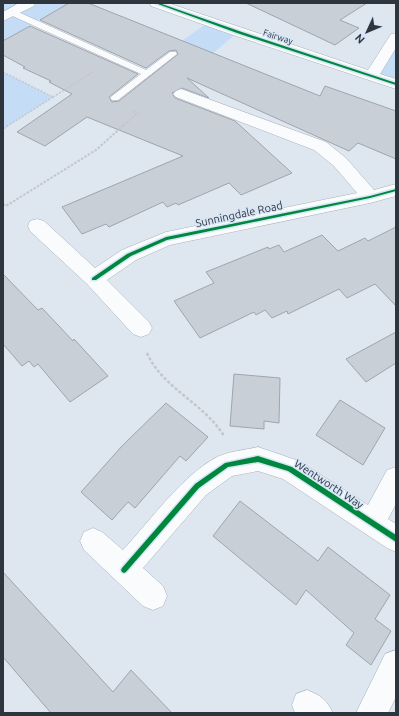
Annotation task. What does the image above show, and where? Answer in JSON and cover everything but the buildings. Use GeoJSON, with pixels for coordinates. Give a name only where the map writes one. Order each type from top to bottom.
{"type":"FeatureCollection","features":[{"type":"Feature","properties":{"kind":"street"},"geometry":{"type":"LineString","coordinates":[[7,14],[29,3]]}},
{"type":"Feature","properties":{"kind":"street","name":"Fairway"},"geometry":{"type":"LineString","coordinates":[[156,3],[396,84]]}},
{"type":"Feature","properties":{"kind":"street"},"geometry":{"type":"LineString","coordinates":[[371,76],[396,37]]}},
{"type":"Feature","properties":{"kind":"street"},"geometry":{"type":"LineString","coordinates":[[181,94],[202,96],[320,146],[340,162],[370,197]]}},
{"type":"Feature","properties":{"kind":"street","name":"Sunningdale Road"},"geometry":{"type":"LineString","coordinates":[[94,279],[129,255],[166,239],[370,197],[396,190]]}},
{"type":"Feature","properties":{"kind":"street"},"geometry":{"type":"LineString","coordinates":[[37,226],[94,279],[141,328]]}},
{"type":"Feature","properties":{"kind":"street","name":"Wentworth Way"},"geometry":{"type":"LineString","coordinates":[[124,570],[197,486],[227,465],[258,459],[290,470],[396,539]]}},
{"type":"Feature","properties":{"kind":"street"},"geometry":{"type":"LineString","coordinates":[[372,523],[396,479]]}},
{"type":"Feature","properties":{"kind":"street"},"geometry":{"type":"LineString","coordinates":[[93,541],[153,596]]}},
{"type":"Feature","properties":{"kind":"street"},"geometry":{"type":"LineString","coordinates":[[372,713],[396,665]]}},
{"type":"Feature","properties":{"kind":"lane"},"geometry":{"type":"LineString","coordinates":[[7,14],[114,58],[146,73]]}},
{"type":"Feature","properties":{"kind":"lane"},"geometry":{"type":"LineString","coordinates":[[115,98],[173,54]]}},
{"type":"Feature","properties":{"kind":"path"},"geometry":{"type":"LineString","coordinates":[[3,130],[114,58]]}},
{"type":"Feature","properties":{"kind":"path"},"geometry":{"type":"LineString","coordinates":[[3,72],[53,97]]}},
{"type":"Feature","properties":{"kind":"path"},"geometry":{"type":"LineString","coordinates":[[3,204],[6,206],[96,150],[138,113],[123,106],[115,98]]}},
{"type":"Feature","properties":{"kind":"path"},"geometry":{"type":"LineString","coordinates":[[141,328],[148,360],[173,385],[214,420],[241,462]]}},
{"type":"Feature","properties":{"kind":"shaded area"},"geometry":{"type":"Polygon","coordinates":[[[3,3],[69,3],[3,41],[3,3]]]}},
{"type":"Feature","properties":{"kind":"shaded area"},"geometry":{"type":"Polygon","coordinates":[[[209,22],[238,32],[204,61],[170,49],[209,22]]]}},
{"type":"Feature","properties":{"kind":"shaded area"},"geometry":{"type":"Polygon","coordinates":[[[396,37],[396,84],[371,76],[396,37]]]}},
{"type":"Feature","properties":{"kind":"shaded area"},"geometry":{"type":"Polygon","coordinates":[[[3,72],[53,97],[3,129],[3,72]]]}},
{"type":"Feature","properties":{"kind":"cycle path"},"geometry":{"type":"LineString","coordinates":[[156,3],[238,32],[396,84]]}},
{"type":"Feature","properties":{"kind":"cycle path"},"geometry":{"type":"LineString","coordinates":[[94,279],[129,255],[166,239],[370,197],[396,190]]}},
{"type":"Feature","properties":{"kind":"cycle path"},"geometry":{"type":"LineString","coordinates":[[124,570],[197,486],[227,465],[258,459],[290,469],[396,539]]}}]}
